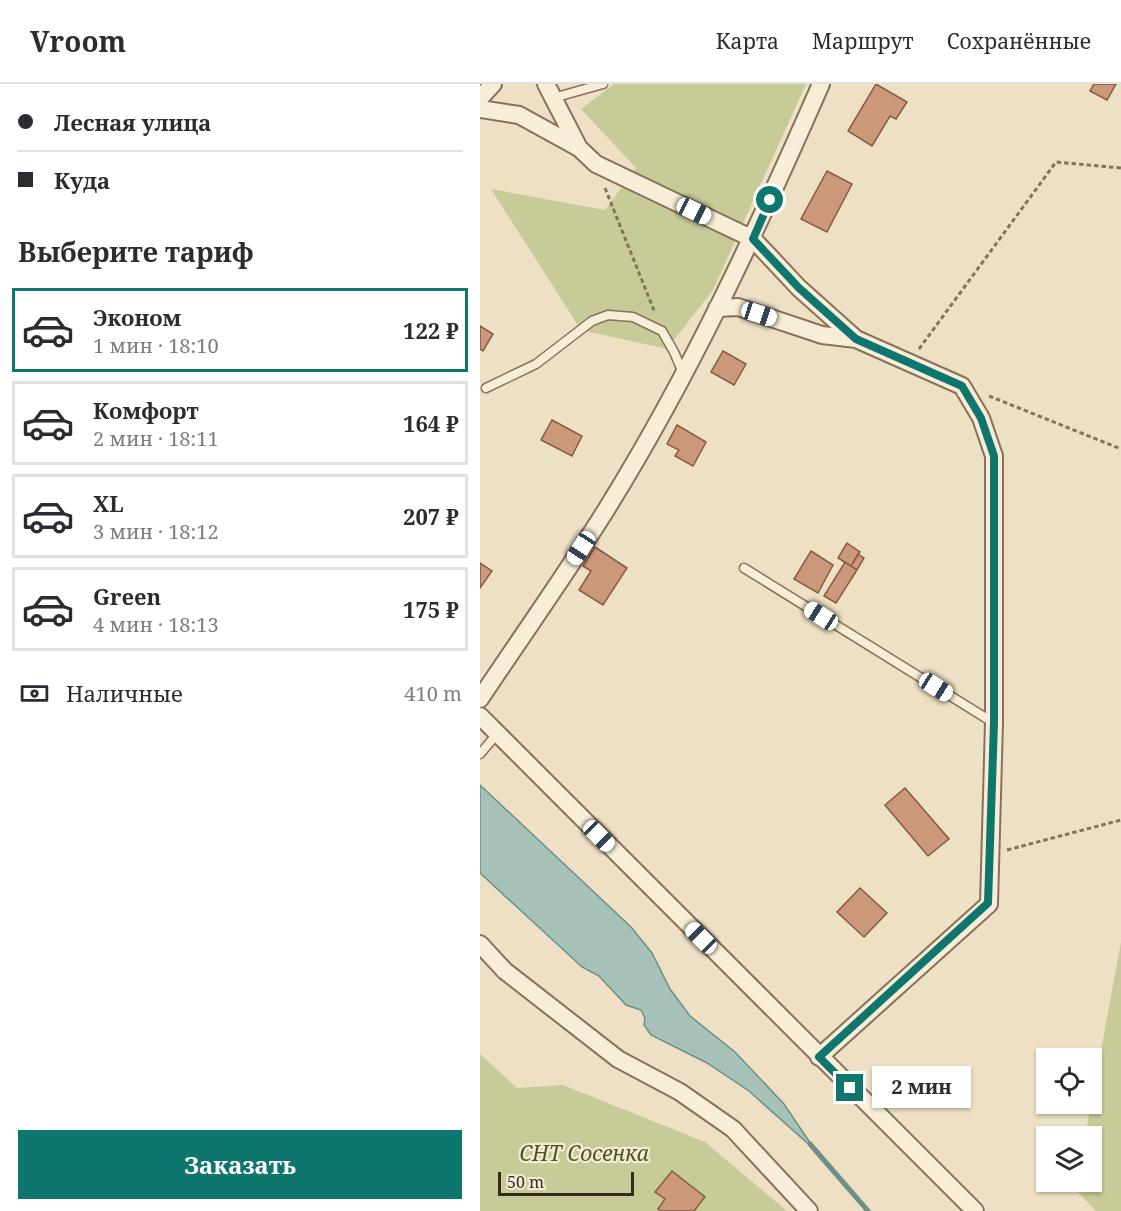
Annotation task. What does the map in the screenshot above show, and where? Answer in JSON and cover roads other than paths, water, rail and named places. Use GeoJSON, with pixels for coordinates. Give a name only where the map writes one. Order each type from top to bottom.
{"type":"FeatureCollection","features":[{"type":"Feature","properties":{"kind":"street"},"geometry":{"type":"LineString","coordinates":[[480,98],[493,84]]}},
{"type":"Feature","properties":{"kind":"street"},"geometry":{"type":"LineString","coordinates":[[480,699],[606,510],[683,373],[753,239],[820,84]]}},
{"type":"Feature","properties":{"kind":"street"},"geometry":{"type":"LineString","coordinates":[[550,91],[579,148]]}},
{"type":"Feature","properties":{"kind":"street"},"geometry":{"type":"LineString","coordinates":[[480,109],[519,115],[579,148],[596,164],[753,239],[799,288],[856,339]]}},
{"type":"Feature","properties":{"kind":"street"},"geometry":{"type":"LineString","coordinates":[[717,308],[738,307],[822,335],[856,339],[962,386],[981,418],[994,456],[994,723],[988,903],[819,1057]]}},
{"type":"Feature","properties":{"kind":"street"},"geometry":{"type":"LineString","coordinates":[[480,716],[975,1211]]}},
{"type":"Feature","properties":{"kind":"street"},"geometry":{"type":"LineString","coordinates":[[480,944],[505,971],[618,1059],[680,1092],[733,1129],[809,1211]]}},
{"type":"Feature","properties":{"kind":"lane"},"geometry":{"type":"LineString","coordinates":[[550,91],[603,84]]}},
{"type":"Feature","properties":{"kind":"lane"},"geometry":{"type":"LineString","coordinates":[[486,388],[536,364],[592,321],[608,315],[633,317],[662,332],[683,373]]}},
{"type":"Feature","properties":{"kind":"lane"},"geometry":{"type":"LineString","coordinates":[[744,568],[994,723]]}},
{"type":"Feature","properties":{"kind":"lane"},"geometry":{"type":"LineString","coordinates":[[480,754],[497,734]]}},
{"type":"Feature","properties":{"kind":"water"},"geometry":{"type":"Polygon","coordinates":[[[480,785],[631,927],[652,953],[670,989],[690,1016],[735,1052],[784,1104],[815,1150],[749,1091],[707,1063],[651,1035],[644,1025],[645,1018],[641,1010],[626,1005],[599,976],[582,967],[480,873],[480,785]]]}},
{"type":"Feature","properties":{"kind":"waterway"},"geometry":{"type":"LineString","coordinates":[[810,1144],[868,1211]]}},
{"type":"Feature","properties":{"kind":"park label","name":"СНТ Сосенка"},"geometry":{"type":"Point","coordinates":[584,1154]}}]}
